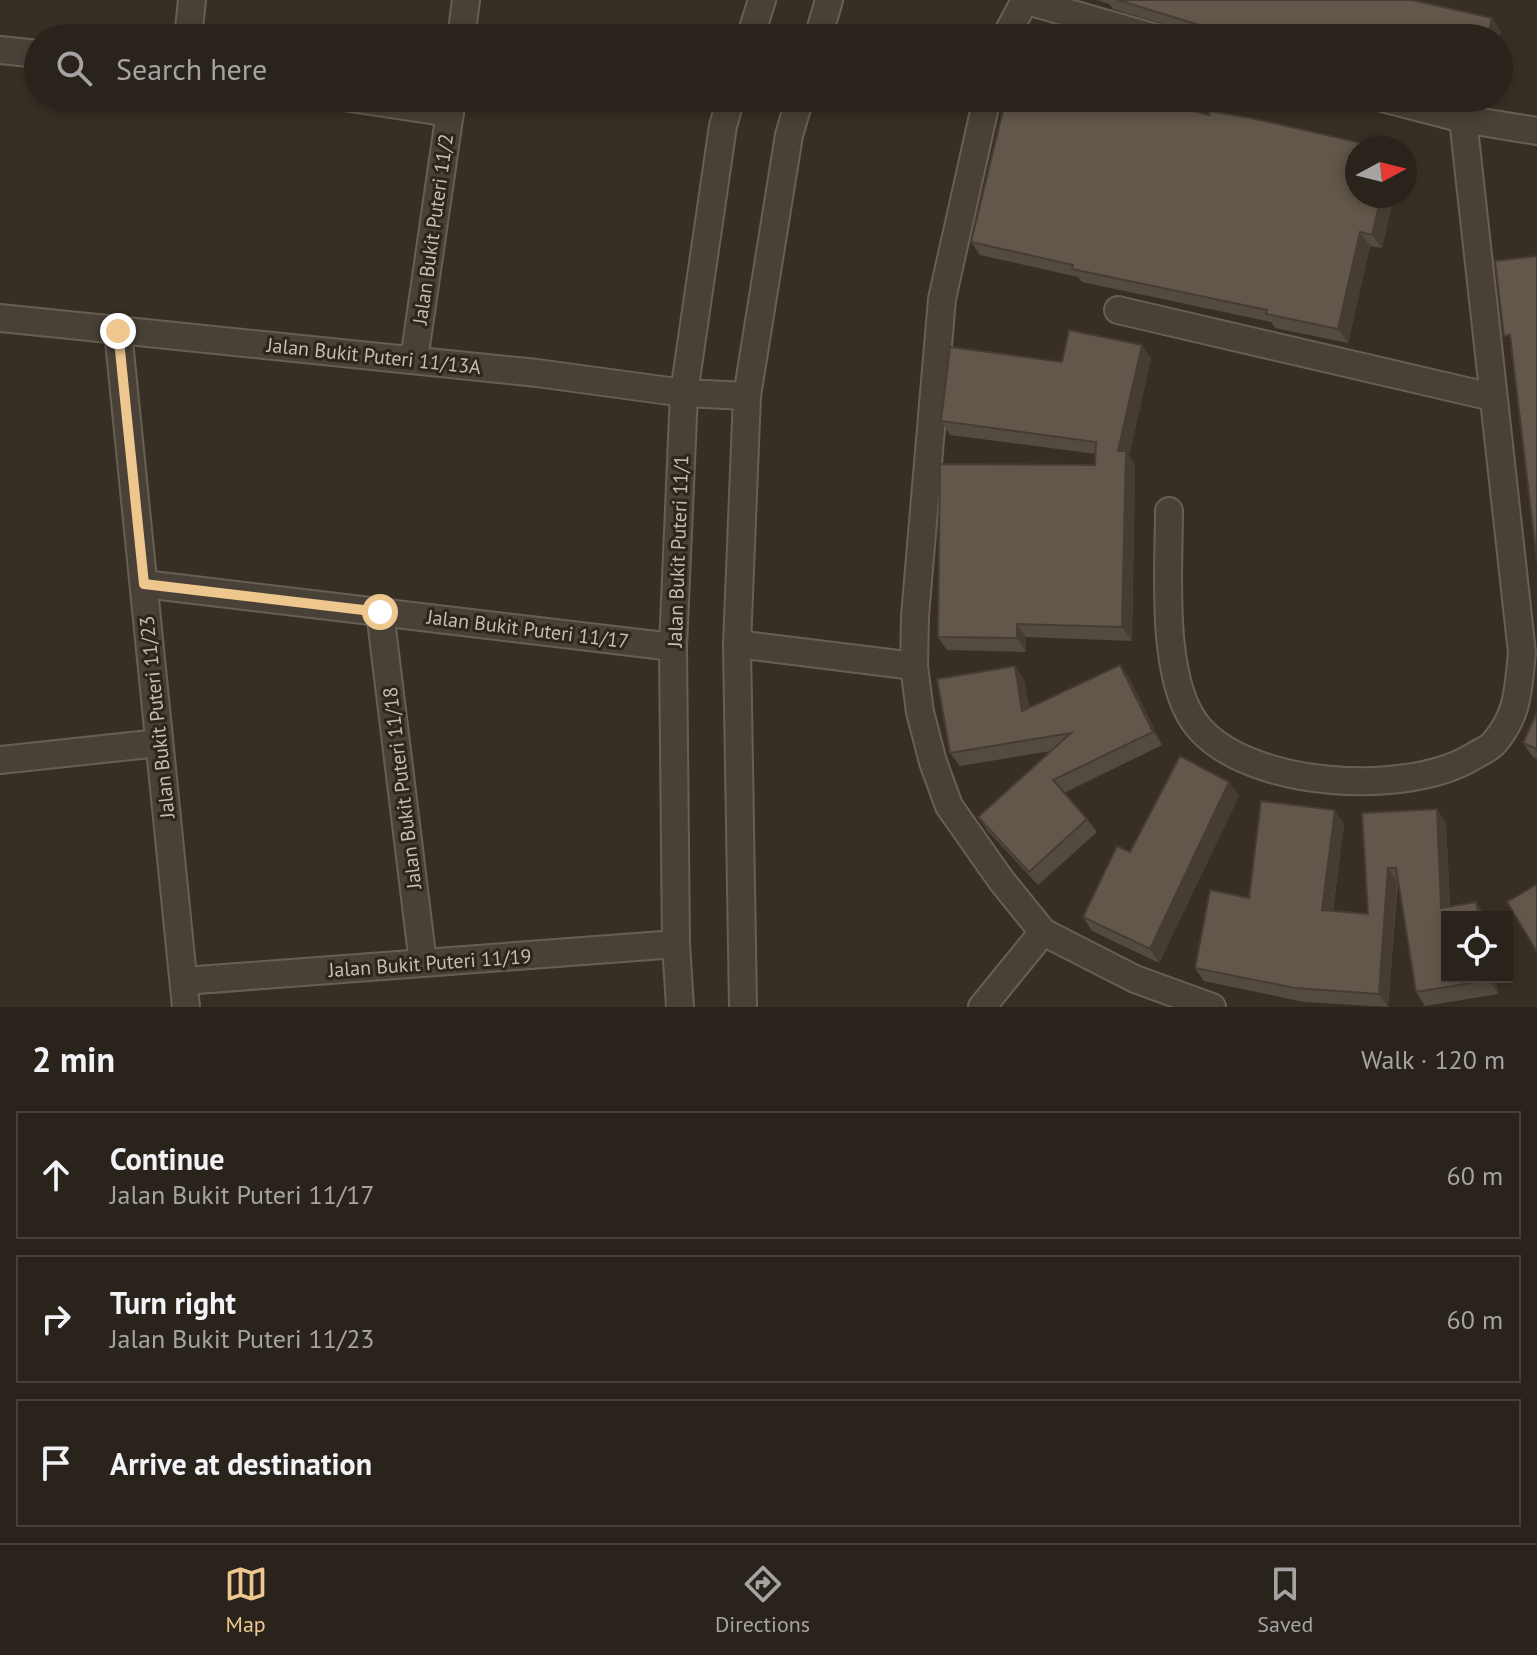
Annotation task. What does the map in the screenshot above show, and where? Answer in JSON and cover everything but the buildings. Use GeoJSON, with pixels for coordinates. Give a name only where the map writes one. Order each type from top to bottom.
{"type":"FeatureCollection","features":[{"type":"Feature","properties":{"kind":"street"},"geometry":{"type":"LineString","coordinates":[[189,24],[192,0]]}},
{"type":"Feature","properties":{"kind":"street"},"geometry":{"type":"LineString","coordinates":[[463,24],[466,0]]}},
{"type":"Feature","properties":{"kind":"street"},"geometry":{"type":"LineString","coordinates":[[754,24],[762,0]]}},
{"type":"Feature","properties":{"kind":"street"},"geometry":{"type":"LineString","coordinates":[[822,24],[829,0]]}},
{"type":"Feature","properties":{"kind":"street"},"geometry":{"type":"LineString","coordinates":[[1012,24],[1025,0],[1108,24]]}},
{"type":"Feature","properties":{"kind":"street"},"geometry":{"type":"LineString","coordinates":[[0,50],[24,53]]}},
{"type":"Feature","properties":{"kind":"street","name":"Jalan Bukit Puteri 11/2"},"geometry":{"type":"LineString","coordinates":[[414,360],[450,112]]}},
{"type":"Feature","properties":{"kind":"street","name":"Jalan Bukit Puteri 11/1"},"geometry":{"type":"LineString","coordinates":[[680,1007],[676,944],[673,647],[684,393],[727,112]]}},
{"type":"Feature","properties":{"kind":"street"},"geometry":{"type":"LineString","coordinates":[[743,1007],[737,644],[747,396],[789,135],[796,112]]}},
{"type":"Feature","properties":{"kind":"street"},"geometry":{"type":"LineString","coordinates":[[984,112],[942,299],[915,616],[914,666],[920,712],[949,806],[1001,880],[1043,932],[1135,979],[1212,1007]]}},
{"type":"Feature","properties":{"kind":"street"},"geometry":{"type":"LineString","coordinates":[[1436,112],[1537,131]]}},
{"type":"Feature","properties":{"kind":"street"},"geometry":{"type":"LineString","coordinates":[[1169,511],[1169,643],[1178,688],[1198,728],[1227,751],[1264,767],[1318,778],[1374,780],[1420,777],[1446,770],[1493,744],[1516,707],[1522,653],[1463,119]]}},
{"type":"Feature","properties":{"kind":"street"},"geometry":{"type":"LineString","coordinates":[[1118,310],[1492,397]]}},
{"type":"Feature","properties":{"kind":"street","name":"Jalan Bukit Puteri 11/13A"},"geometry":{"type":"LineString","coordinates":[[0,318],[537,373],[684,393],[747,396]]}},
{"type":"Feature","properties":{"kind":"street","name":"Jalan Bukit Puteri 11/23"},"geometry":{"type":"LineString","coordinates":[[118,331],[185,994]]}},
{"type":"Feature","properties":{"kind":"street","name":"Jalan Bukit Puteri 11/17"},"geometry":{"type":"LineString","coordinates":[[144,584],[673,647]]}},
{"type":"Feature","properties":{"kind":"street","name":"Jalan Bukit Puteri 11/18"},"geometry":{"type":"LineString","coordinates":[[380,612],[423,963]]}},
{"type":"Feature","properties":{"kind":"street"},"geometry":{"type":"LineString","coordinates":[[737,644],[914,666]]}},
{"type":"Feature","properties":{"kind":"street"},"geometry":{"type":"LineString","coordinates":[[0,760],[159,743]]}},
{"type":"Feature","properties":{"kind":"street"},"geometry":{"type":"LineString","coordinates":[[982,1007],[1043,932]]}},
{"type":"Feature","properties":{"kind":"street","name":"Jalan Bukit Puteri 11/19"},"geometry":{"type":"LineString","coordinates":[[185,994],[423,963],[676,944]]}},
{"type":"Feature","properties":{"kind":"route"},"geometry":{"type":"LineString","coordinates":[[118,331],[144,584],[380,612]]}}]}
